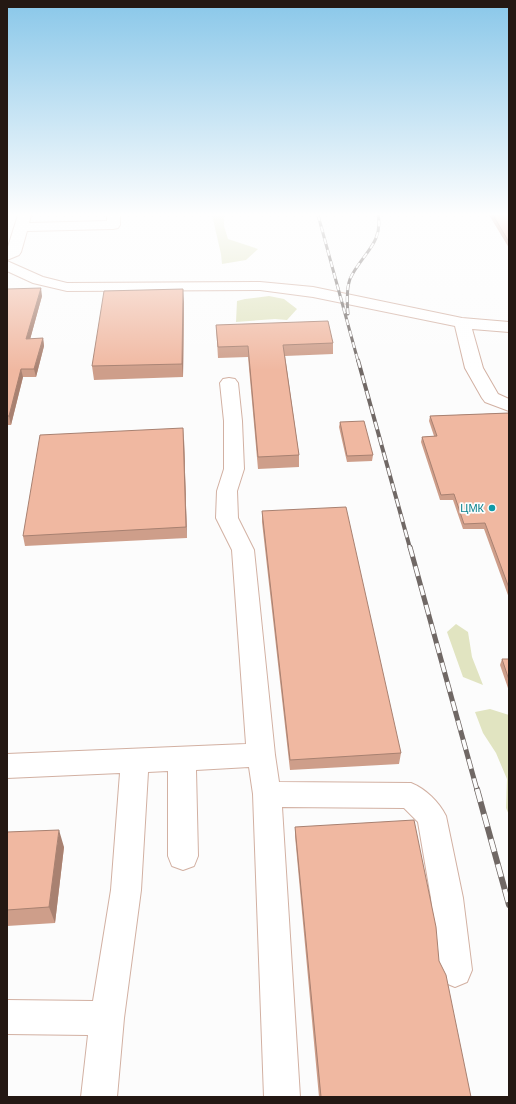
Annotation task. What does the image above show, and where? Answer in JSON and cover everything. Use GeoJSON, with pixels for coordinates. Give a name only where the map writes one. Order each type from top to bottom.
{"type":"FeatureCollection","features":[{"type":"Feature","properties":{"kind":"lane"},"geometry":{"type":"LineString","coordinates":[[10,267],[38,280],[67,287],[260,286],[313,292],[462,323],[509,327]]}},
{"type":"Feature","properties":{"kind":"lane"},"geometry":{"type":"LineString","coordinates":[[462,323],[474,368],[491,398],[509,406]]}},
{"type":"Feature","properties":{"kind":"lane"},"geometry":{"type":"LineString","coordinates":[[229,383],[233,421],[234,469],[227,491],[227,518],[243,550],[261,755],[267,794],[282,1097]]}},
{"type":"Feature","properties":{"kind":"lane"},"geometry":{"type":"LineString","coordinates":[[7,766],[261,755]]}},
{"type":"Feature","properties":{"kind":"lane"},"geometry":{"type":"LineString","coordinates":[[182,758],[183,856]]}},
{"type":"Feature","properties":{"kind":"lane"},"geometry":{"type":"LineString","coordinates":[[99,1097],[107,1018],[126,890],[135,760]]}},
{"type":"Feature","properties":{"kind":"lane"},"geometry":{"type":"LineString","coordinates":[[267,794],[411,796],[431,816],[447,898],[455,970]]}},
{"type":"Feature","properties":{"kind":"lane"},"geometry":{"type":"LineString","coordinates":[[7,1017],[107,1018]]}},
{"type":"Feature","properties":{"kind":"green space"},"geometry":{"type":"Polygon","coordinates":[[[269,296],[284,299],[297,309],[287,320],[275,319],[236,322],[237,301],[269,296]]]}},
{"type":"Feature","properties":{"kind":"green space"},"geometry":{"type":"Polygon","coordinates":[[[456,624],[468,632],[472,657],[483,685],[463,677],[447,632],[456,624]]]}},
{"type":"Feature","properties":{"kind":"green space"},"geometry":{"type":"Polygon","coordinates":[[[490,709],[509,715],[509,815],[506,808],[507,779],[496,753],[483,733],[475,712],[490,709]]]}},
{"type":"Feature","properties":{"kind":"building"},"geometry":{"type":"Polygon","coordinates":[[[41,288],[26,339],[43,338],[34,369],[21,369],[9,416],[7,416],[7,289],[41,288]]]}},
{"type":"Feature","properties":{"kind":"building"},"geometry":{"type":"Polygon","coordinates":[[[183,289],[182,364],[92,366],[104,291],[183,289]]]}},
{"type":"Feature","properties":{"kind":"building"},"geometry":{"type":"Polygon","coordinates":[[[328,321],[333,343],[283,345],[299,455],[258,457],[248,346],[218,347],[216,325],[328,321]]]}},
{"type":"Feature","properties":{"kind":"building","name":"ЦМК"},"geometry":{"type":"Polygon","coordinates":[[[509,413],[509,588],[485,523],[464,524],[454,494],[441,495],[422,437],[437,436],[430,416],[509,413]]]}},
{"type":"Feature","properties":{"kind":"building"},"geometry":{"type":"Polygon","coordinates":[[[364,421],[373,455],[347,456],[340,422],[364,421]]]}},
{"type":"Feature","properties":{"kind":"building"},"geometry":{"type":"Polygon","coordinates":[[[183,428],[186,527],[23,536],[40,435],[183,428]]]}},
{"type":"Feature","properties":{"kind":"building"},"geometry":{"type":"Polygon","coordinates":[[[346,507],[401,753],[290,760],[262,511],[346,507]]]}},
{"type":"Feature","properties":{"kind":"building"},"geometry":{"type":"Polygon","coordinates":[[[502,659],[509,659],[509,680],[502,659]]]}},
{"type":"Feature","properties":{"kind":"building"},"geometry":{"type":"Polygon","coordinates":[[[414,820],[436,927],[439,961],[446,975],[471,1097],[321,1097],[295,827],[414,820]]]}},
{"type":"Feature","properties":{"kind":"building"},"geometry":{"type":"Polygon","coordinates":[[[59,830],[49,907],[7,910],[7,832],[59,830]]]}},
{"type":"Feature","properties":{"kind":"railway"},"geometry":{"type":"LineString","coordinates":[[332,267],[358,361]]}},
{"type":"Feature","properties":{"kind":"railway"},"geometry":{"type":"LineString","coordinates":[[348,314],[347,292],[350,279],[357,267]]}},
{"type":"Feature","properties":{"kind":"railway"},"geometry":{"type":"LineString","coordinates":[[358,360],[410,548]]}},
{"type":"Feature","properties":{"kind":"railway"},"geometry":{"type":"LineString","coordinates":[[410,547],[477,790]]}},
{"type":"Feature","properties":{"kind":"railway"},"geometry":{"type":"LineString","coordinates":[[477,789],[509,905]]}},
{"type":"Feature","properties":{"kind":"place","name":"ЦМК"},"geometry":{"type":"Point","coordinates":[492,508]}}]}
